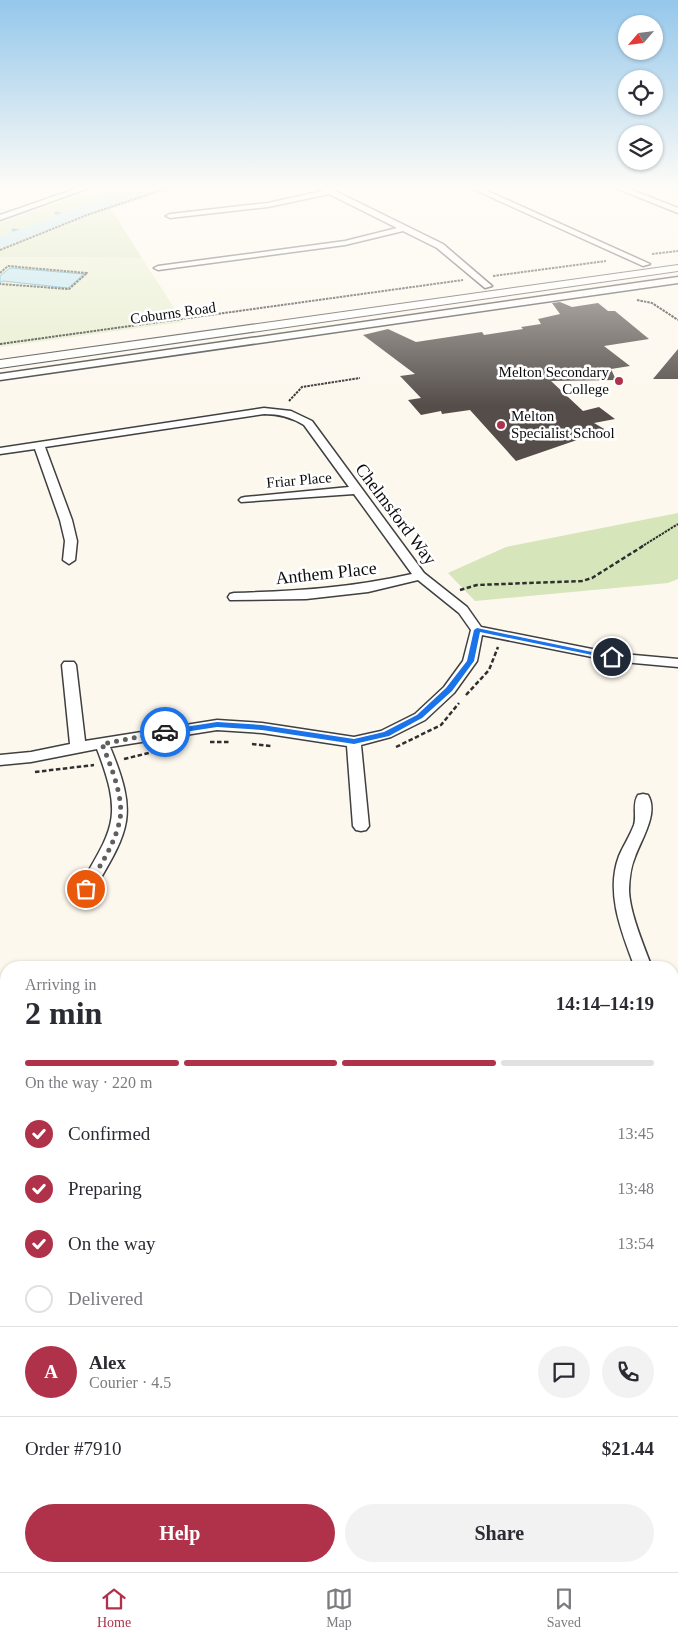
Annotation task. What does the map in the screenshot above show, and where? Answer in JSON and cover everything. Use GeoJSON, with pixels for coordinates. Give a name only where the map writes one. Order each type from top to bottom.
{"type":"FeatureCollection","features":[{"type":"Feature","properties":{"kind":"street"},"geometry":{"type":"LineString","coordinates":[[158,268],[230,258]]}},
{"type":"Feature","properties":{"kind":"street"},"geometry":{"type":"LineString","coordinates":[[456,258],[497,294]]}},
{"type":"Feature","properties":{"kind":"street"},"geometry":{"type":"LineString","coordinates":[[634,258],[646,264]]}},
{"type":"Feature","properties":{"kind":"street","name":"Coburns Road"},"geometry":{"type":"LineString","coordinates":[[58,344],[483,282],[678,260]]}},
{"type":"Feature","properties":{"kind":"street","name":"Coburns Road"},"geometry":{"type":"LineString","coordinates":[[0,364],[678,268]]}},
{"type":"Feature","properties":{"kind":"street","name":"Coburns Road"},"geometry":{"type":"LineString","coordinates":[[0,377],[678,280]]}},
{"type":"Feature","properties":{"kind":"street"},"geometry":{"type":"LineString","coordinates":[[592,281],[603,291]]}},
{"type":"Feature","properties":{"kind":"street","name":"Coburns Road"},"geometry":{"type":"LineString","coordinates":[[300,322],[338,328]]}},
{"type":"Feature","properties":{"kind":"street","name":"Coburns Road"},"geometry":{"type":"LineString","coordinates":[[248,341],[267,327]]}},
{"type":"Feature","properties":{"kind":"street"},"geometry":{"type":"LineString","coordinates":[[150,331],[157,342]]}},
{"type":"Feature","properties":{"kind":"street","name":"Chelmsford Way"},"geometry":{"type":"LineString","coordinates":[[0,451],[252,412],[281,411],[297,416],[308,423],[420,576],[463,610],[477,630]]}},
{"type":"Feature","properties":{"kind":"street"},"geometry":{"type":"LineString","coordinates":[[39,445],[66,520],[70,541],[69,560]]}},
{"type":"Feature","properties":{"kind":"street","name":"Friar Place"},"geometry":{"type":"LineString","coordinates":[[245,500],[356,490]]}},
{"type":"Feature","properties":{"kind":"street","name":"Anthem Place"},"geometry":{"type":"LineString","coordinates":[[234,596],[306,595],[368,588],[420,576]]}},
{"type":"Feature","properties":{"kind":"street"},"geometry":{"type":"LineString","coordinates":[[0,760],[31,757],[78,747],[217,725],[262,728],[354,742],[386,734],[420,716],[449,690],[470,661],[477,630],[612,657],[678,663]]}},
{"type":"Feature","properties":{"kind":"street"},"geometry":{"type":"LineString","coordinates":[[69,665],[78,747]]}},
{"type":"Feature","properties":{"kind":"street"},"geometry":{"type":"LineString","coordinates":[[354,742],[360,826]]}},
{"type":"Feature","properties":{"kind":"street"},"geometry":{"type":"LineString","coordinates":[[86,889],[109,851],[120,818],[117,782],[102,744]]}},
{"type":"Feature","properties":{"kind":"street"},"geometry":{"type":"LineString","coordinates":[[641,961],[630,932],[621,891],[626,858],[642,824],[643,799]]}},
{"type":"Feature","properties":{"kind":"path"},"geometry":{"type":"LineString","coordinates":[[0,344],[483,282],[623,258]]}},
{"type":"Feature","properties":{"kind":"path"},"geometry":{"type":"LineString","coordinates":[[0,273],[8,266],[87,273],[69,289],[6,282],[0,284]]}},
{"type":"Feature","properties":{"kind":"path"},"geometry":{"type":"LineString","coordinates":[[286,406],[302,387],[360,378]]}},
{"type":"Feature","properties":{"kind":"path"},"geometry":{"type":"LineString","coordinates":[[458,591],[477,585],[582,581],[592,578],[678,524]]}},
{"type":"Feature","properties":{"kind":"green space"},"geometry":{"type":"Polygon","coordinates":[[[0,258],[142,258],[183,322],[0,347],[0,258]]]}},
{"type":"Feature","properties":{"kind":"green space"},"geometry":{"type":"Polygon","coordinates":[[[678,513],[678,579],[668,583],[475,601],[448,573],[506,547],[678,513]]]}},
{"type":"Feature","properties":{"kind":"water"},"geometry":{"type":"Polygon","coordinates":[[[10,268],[84,274],[68,288],[3,281],[0,283],[0,276],[10,268]]]}},
{"type":"Feature","properties":{"kind":"building"},"geometry":{"type":"Polygon","coordinates":[[[560,302],[572,307],[598,303],[608,311],[615,311],[649,339],[604,346],[630,366],[611,369],[616,380],[551,381],[583,411],[599,407],[615,419],[594,423],[606,430],[516,461],[470,410],[442,414],[441,411],[421,415],[408,400],[421,398],[400,376],[415,374],[363,335],[388,329],[416,342],[482,332],[484,335],[523,329],[521,327],[541,324],[538,319],[560,314],[552,303],[560,302]]]}},
{"type":"Feature","properties":{"kind":"building"},"geometry":{"type":"Polygon","coordinates":[[[678,349],[678,379],[653,379],[678,349]]]}},
{"type":"Feature","properties":{"kind":"way so far"},"geometry":{"type":"LineString","coordinates":[[86,889],[109,851],[120,818],[117,782],[102,744],[165,732]]}},
{"type":"Feature","properties":{"kind":"place","name":"Melton Secondary College"},"geometry":{"type":"Point","coordinates":[619,381]}},
{"type":"Feature","properties":{"kind":"place","name":"Melton Specialist School"},"geometry":{"type":"Point","coordinates":[501,425]}},
{"type":"Feature","properties":{"kind":"route"},"geometry":{"type":"LineString","coordinates":[[165,732],[217,725],[262,728],[354,742],[386,734],[420,716],[449,690],[470,661],[477,630],[612,657]]}}]}
